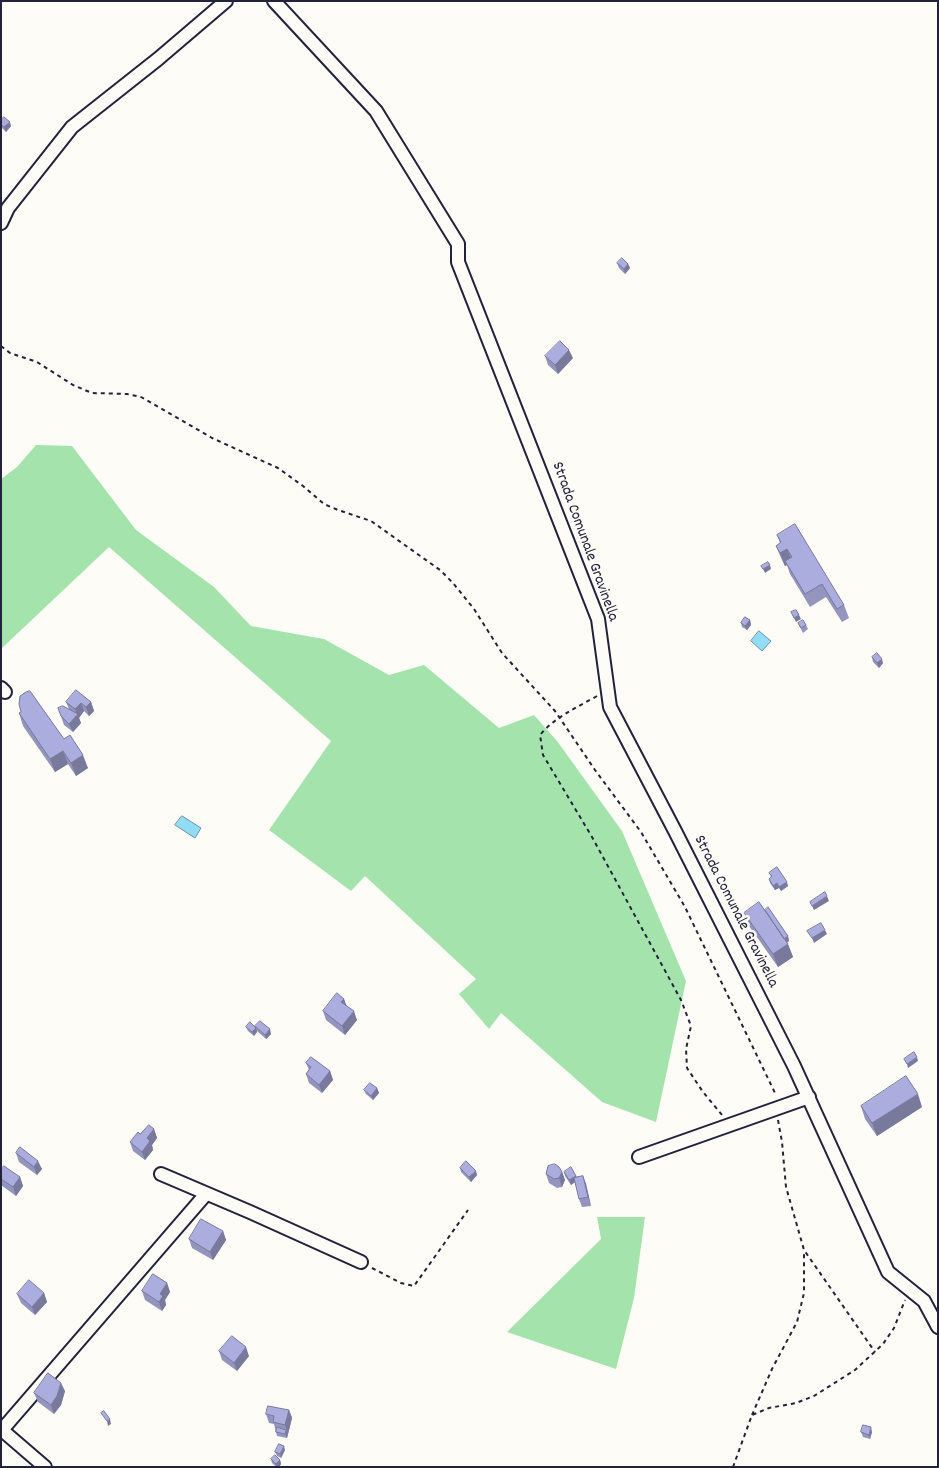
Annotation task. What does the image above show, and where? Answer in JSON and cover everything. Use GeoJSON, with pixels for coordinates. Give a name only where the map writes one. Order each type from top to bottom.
{"type":"FeatureCollection","features":[{"type":"Feature","properties":{"kind":"street"},"geometry":{"type":"LineString","coordinates":[[1,223],[8,208],[72,127],[158,59],[226,1]]}},
{"type":"Feature","properties":{"kind":"street","name":"Strada Comunale Gravinella"},"geometry":{"type":"LineString","coordinates":[[274,1],[376,111],[458,244],[458,262],[598,619],[610,707],[684,848],[809,1097],[888,1272],[924,1301],[938,1327]]}},
{"type":"Feature","properties":{"kind":"street"},"geometry":{"type":"LineString","coordinates":[[639,1157],[809,1097]]}},
{"type":"Feature","properties":{"kind":"street"},"geometry":{"type":"LineString","coordinates":[[161,1174],[361,1262]]}},
{"type":"Feature","properties":{"kind":"street"},"geometry":{"type":"LineString","coordinates":[[45,1467],[1,1431],[206,1194]]}},
{"type":"Feature","properties":{"kind":"path"},"geometry":{"type":"LineString","coordinates":[[1,346],[10,353],[37,362],[73,385],[92,393],[127,394],[141,397],[212,438],[278,468],[324,504],[371,520],[440,570],[474,609],[502,653],[555,711],[641,832],[685,907],[776,1093],[786,1186],[804,1250],[804,1294],[796,1322],[772,1369],[752,1415],[733,1467]]}},
{"type":"Feature","properties":{"kind":"path"},"geometry":{"type":"LineString","coordinates":[[608,691],[548,724],[540,735],[543,755],[592,837],[681,1000],[691,1026],[686,1049],[688,1068],[703,1092],[731,1126]]}},
{"type":"Feature","properties":{"kind":"path"},"geometry":{"type":"LineString","coordinates":[[361,1262],[401,1283],[414,1286],[468,1210]]}},
{"type":"Feature","properties":{"kind":"path"},"geometry":{"type":"LineString","coordinates":[[804,1250],[875,1352]]}},
{"type":"Feature","properties":{"kind":"path"},"geometry":{"type":"LineString","coordinates":[[752,1415],[769,1408],[796,1403],[814,1396],[854,1370],[883,1344],[894,1328],[909,1288]]}},
{"type":"Feature","properties":{"kind":"green space"},"geometry":{"type":"Polygon","coordinates":[[[36,445],[72,446],[136,530],[214,587],[251,626],[324,639],[389,675],[424,665],[499,728],[534,715],[557,741],[622,831],[686,981],[656,1122],[602,1102],[501,1013],[489,1029],[459,994],[476,979],[365,876],[351,891],[269,830],[331,741],[109,547],[1,649],[1,479],[17,467],[36,445]]]}},
{"type":"Feature","properties":{"kind":"green space"},"geometry":{"type":"Polygon","coordinates":[[[597,1217],[645,1217],[634,1298],[616,1369],[507,1332],[601,1239],[597,1217]]]}},
{"type":"Feature","properties":{"kind":"water"},"geometry":{"type":"Polygon","coordinates":[[[759,631],[771,641],[762,651],[751,641],[759,631]]]}},
{"type":"Feature","properties":{"kind":"water"},"geometry":{"type":"Polygon","coordinates":[[[182,816],[201,828],[195,838],[175,825],[182,816]]]}},
{"type":"Feature","properties":{"kind":"building"},"geometry":{"type":"Polygon","coordinates":[[[4,117],[10,122],[4,127],[1,124],[1,120],[4,117]]]}},
{"type":"Feature","properties":{"kind":"building"},"geometry":{"type":"Polygon","coordinates":[[[622,258],[628,264],[624,269],[617,263],[622,258]]]}},
{"type":"Feature","properties":{"kind":"building"},"geometry":{"type":"Polygon","coordinates":[[[560,341],[569,350],[555,365],[545,356],[560,341]]]}},
{"type":"Feature","properties":{"kind":"building"},"geometry":{"type":"Polygon","coordinates":[[[795,524],[844,605],[837,609],[822,584],[805,594],[785,561],[792,557],[787,549],[780,553],[776,546],[781,542],[777,535],[795,524]]]}},
{"type":"Feature","properties":{"kind":"building"},"geometry":{"type":"Polygon","coordinates":[[[768,562],[770,565],[763,569],[761,566],[768,562]]]}},
{"type":"Feature","properties":{"kind":"building"},"geometry":{"type":"Polygon","coordinates":[[[796,610],[799,615],[794,618],[791,612],[796,610]]]}},
{"type":"Feature","properties":{"kind":"building"},"geometry":{"type":"Polygon","coordinates":[[[745,617],[750,620],[745,626],[741,623],[745,617]]]}},
{"type":"Feature","properties":{"kind":"building"},"geometry":{"type":"Polygon","coordinates":[[[803,620],[806,625],[801,628],[798,623],[803,620]]]}},
{"type":"Feature","properties":{"kind":"building"},"geometry":{"type":"Polygon","coordinates":[[[877,653],[882,659],[877,663],[872,657],[877,653]]]}},
{"type":"Feature","properties":{"kind":"building"},"geometry":{"type":"Polygon","coordinates":[[[76,690],[91,702],[86,707],[81,703],[75,709],[66,702],[76,690]]]}},
{"type":"Feature","properties":{"kind":"building"},"geometry":{"type":"Polygon","coordinates":[[[30,691],[64,739],[70,735],[83,755],[71,763],[63,751],[50,759],[19,713],[21,712],[20,696],[30,691]]]}},
{"type":"Feature","properties":{"kind":"building"},"geometry":{"type":"Polygon","coordinates":[[[63,706],[78,714],[69,724],[61,716],[58,708],[63,706]]]}},
{"type":"Feature","properties":{"kind":"building"},"geometry":{"type":"Polygon","coordinates":[[[777,867],[787,882],[779,887],[777,883],[773,886],[769,879],[772,876],[769,873],[777,867]]]}},
{"type":"Feature","properties":{"kind":"building"},"geometry":{"type":"Polygon","coordinates":[[[825,892],[827,896],[812,906],[810,902],[825,892]]]}},
{"type":"Feature","properties":{"kind":"building"},"geometry":{"type":"Polygon","coordinates":[[[759,902],[788,944],[773,954],[744,913],[759,902]]]}},
{"type":"Feature","properties":{"kind":"building"},"geometry":{"type":"Polygon","coordinates":[[[768,907],[788,936],[784,939],[765,910],[768,907]]]}},
{"type":"Feature","properties":{"kind":"building"},"geometry":{"type":"Polygon","coordinates":[[[821,923],[825,930],[812,938],[807,931],[821,923]]]}},
{"type":"Feature","properties":{"kind":"building"},"geometry":{"type":"Polygon","coordinates":[[[337,993],[344,999],[341,1002],[354,1011],[342,1026],[323,1011],[337,993]]]}},
{"type":"Feature","properties":{"kind":"building"},"geometry":{"type":"Polygon","coordinates":[[[260,1021],[270,1029],[265,1035],[255,1026],[260,1021]]]}},
{"type":"Feature","properties":{"kind":"building"},"geometry":{"type":"Polygon","coordinates":[[[250,1022],[256,1028],[252,1032],[246,1027],[250,1022]]]}},
{"type":"Feature","properties":{"kind":"building"},"geometry":{"type":"Polygon","coordinates":[[[914,1052],[917,1057],[907,1064],[904,1059],[914,1052]]]}},
{"type":"Feature","properties":{"kind":"building"},"geometry":{"type":"Polygon","coordinates":[[[311,1057],[330,1071],[319,1085],[306,1074],[311,1067],[306,1063],[311,1057]]]}},
{"type":"Feature","properties":{"kind":"building"},"geometry":{"type":"Polygon","coordinates":[[[906,1076],[918,1094],[872,1123],[861,1106],[906,1076]]]}},
{"type":"Feature","properties":{"kind":"building"},"geometry":{"type":"Polygon","coordinates":[[[370,1083],[377,1088],[371,1096],[364,1090],[370,1083]]]}},
{"type":"Feature","properties":{"kind":"building"},"geometry":{"type":"Polygon","coordinates":[[[149,1125],[154,1129],[147,1138],[150,1141],[142,1152],[130,1142],[138,1132],[140,1134],[149,1125]]]}},
{"type":"Feature","properties":{"kind":"building"},"geometry":{"type":"Polygon","coordinates":[[[20,1147],[38,1161],[34,1167],[16,1153],[20,1147]]]}},
{"type":"Feature","properties":{"kind":"building"},"geometry":{"type":"Polygon","coordinates":[[[466,1161],[476,1171],[469,1177],[460,1168],[466,1161]]]}},
{"type":"Feature","properties":{"kind":"building"},"geometry":{"type":"Polygon","coordinates":[[[555,1164],[562,1172],[559,1178],[554,1179],[546,1174],[548,1166],[555,1164]]]}},
{"type":"Feature","properties":{"kind":"building"},"geometry":{"type":"Polygon","coordinates":[[[4,1166],[20,1177],[13,1187],[1,1179],[1,1169],[4,1166]]]}},
{"type":"Feature","properties":{"kind":"building"},"geometry":{"type":"Polygon","coordinates":[[[571,1167],[576,1176],[569,1180],[564,1172],[571,1167]]]}},
{"type":"Feature","properties":{"kind":"building"},"geometry":{"type":"Polygon","coordinates":[[[583,1176],[588,1197],[579,1199],[574,1178],[583,1176]]]}},
{"type":"Feature","properties":{"kind":"building"},"geometry":{"type":"Polygon","coordinates":[[[201,1219],[223,1231],[210,1252],[189,1239],[201,1219]]]}},
{"type":"Feature","properties":{"kind":"building"},"geometry":{"type":"Polygon","coordinates":[[[153,1274],[167,1283],[160,1294],[163,1296],[159,1302],[142,1291],[153,1274]]]}},
{"type":"Feature","properties":{"kind":"building"},"geometry":{"type":"Polygon","coordinates":[[[29,1280],[44,1293],[32,1307],[17,1294],[29,1280]]]}},
{"type":"Feature","properties":{"kind":"building"},"geometry":{"type":"Polygon","coordinates":[[[232,1336],[246,1347],[234,1363],[219,1351],[232,1336]]]}},
{"type":"Feature","properties":{"kind":"building"},"geometry":{"type":"Polygon","coordinates":[[[48,1373],[61,1383],[57,1396],[51,1405],[34,1393],[48,1373]]]}},
{"type":"Feature","properties":{"kind":"building"},"geometry":{"type":"Polygon","coordinates":[[[268,1406],[289,1410],[285,1425],[273,1422],[274,1416],[266,1414],[268,1406]]]}},
{"type":"Feature","properties":{"kind":"building"},"geometry":{"type":"Polygon","coordinates":[[[104,1411],[110,1419],[107,1421],[101,1413],[104,1411]]]}},
{"type":"Feature","properties":{"kind":"building"},"geometry":{"type":"Polygon","coordinates":[[[863,1425],[871,1427],[869,1435],[861,1432],[863,1425]]]}},
{"type":"Feature","properties":{"kind":"building"},"geometry":{"type":"Polygon","coordinates":[[[277,1427],[286,1430],[285,1434],[276,1432],[277,1427]]]}},
{"type":"Feature","properties":{"kind":"building"},"geometry":{"type":"Polygon","coordinates":[[[279,1444],[284,1446],[280,1454],[275,1452],[279,1444]]]}},
{"type":"Feature","properties":{"kind":"building"},"geometry":{"type":"Polygon","coordinates":[[[275,1455],[280,1460],[276,1464],[271,1459],[275,1455]]]}}]}
